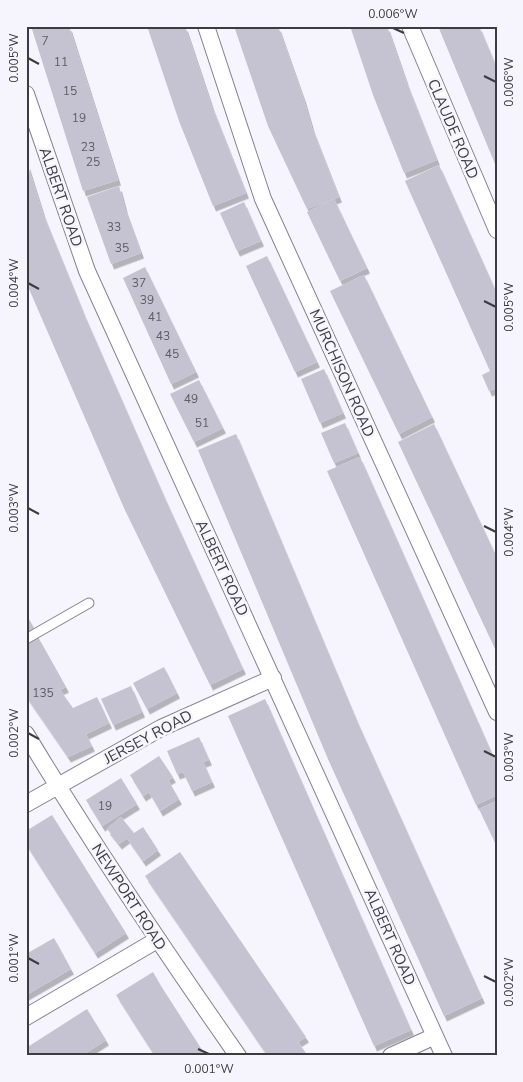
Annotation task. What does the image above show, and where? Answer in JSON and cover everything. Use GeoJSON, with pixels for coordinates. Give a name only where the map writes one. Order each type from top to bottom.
{"type":"FeatureCollection","features":[{"type":"Feature","properties":{"kind":"street","name":"MURCHISON ROAD"},"geometry":{"type":"LineString","coordinates":[[206,26],[263,199],[497,712]]}},
{"type":"Feature","properties":{"kind":"street","name":"CLAUDE ROAD"},"geometry":{"type":"LineString","coordinates":[[410,26],[497,230]]}},
{"type":"Feature","properties":{"kind":"street","name":"ALBERT ROAD"},"geometry":{"type":"LineString","coordinates":[[26,94],[87,271],[444,1056]]}},
{"type":"Feature","properties":{"kind":"street","name":"JERSEY ROAD"},"geometry":{"type":"LineString","coordinates":[[26,804],[161,728],[273,678]]}},
{"type":"Feature","properties":{"kind":"street","name":"NEWPORT ROAD"},"geometry":{"type":"LineString","coordinates":[[26,734],[57,786],[156,940],[238,1056]]}},
{"type":"Feature","properties":{"kind":"street"},"geometry":{"type":"LineString","coordinates":[[26,1017],[156,940]]}},
{"type":"Feature","properties":{"kind":"street"},"geometry":{"type":"LineString","coordinates":[[391,1056],[435,1036]]}},
{"type":"Feature","properties":{"kind":"lane"},"geometry":{"type":"LineString","coordinates":[[26,639],[89,603]]}},
{"type":"Feature","properties":{"kind":"building"},"geometry":{"type":"Polygon","coordinates":[[[31,26],[69,26],[118,180],[83,191],[31,26]]]}},
{"type":"Feature","properties":{"kind":"building"},"geometry":{"type":"Polygon","coordinates":[[[147,26],[185,26],[212,107],[246,193],[213,206],[179,121],[147,26]]]}},
{"type":"Feature","properties":{"kind":"building"},"geometry":{"type":"Polygon","coordinates":[[[234,26],[278,26],[312,128],[339,197],[307,209],[268,126],[234,26]]]}},
{"type":"Feature","properties":{"kind":"building"},"geometry":{"type":"Polygon","coordinates":[[[350,26],[387,26],[407,84],[437,160],[404,173],[373,95],[350,26]]]}},
{"type":"Feature","properties":{"kind":"building"},"geometry":{"type":"Polygon","coordinates":[[[438,26],[479,26],[497,69],[497,163],[495,164],[438,26]]]}},
{"type":"Feature","properties":{"kind":"building"},"geometry":{"type":"Polygon","coordinates":[[[27,163],[43,214],[83,312],[162,492],[243,669],[210,685],[124,508],[26,282],[27,163]]]}},
{"type":"Feature","properties":{"kind":"building"},"geometry":{"type":"Polygon","coordinates":[[[439,165],[497,294],[497,388],[489,391],[482,375],[490,371],[405,181],[439,165]]]}},
{"type":"Feature","properties":{"kind":"building"},"geometry":{"type":"Polygon","coordinates":[[[119,186],[141,253],[111,264],[87,197],[119,186]]]}},
{"type":"Feature","properties":{"kind":"building"},"geometry":{"type":"Polygon","coordinates":[[[334,199],[367,268],[340,281],[307,212],[334,199]]]}},
{"type":"Feature","properties":{"kind":"building"},"geometry":{"type":"Polygon","coordinates":[[[244,202],[261,241],[237,251],[220,213],[244,202]]]}},
{"type":"Feature","properties":{"kind":"building"},"geometry":{"type":"Polygon","coordinates":[[[267,256],[317,362],[295,372],[246,266],[267,256]]]}},
{"type":"Feature","properties":{"kind":"building"},"geometry":{"type":"Polygon","coordinates":[[[145,267],[196,372],[171,384],[123,278],[145,267]]]}},
{"type":"Feature","properties":{"kind":"building"},"geometry":{"type":"Polygon","coordinates":[[[364,275],[432,417],[399,434],[330,291],[364,275]]]}},
{"type":"Feature","properties":{"kind":"building"},"geometry":{"type":"Polygon","coordinates":[[[324,369],[343,413],[320,423],[301,379],[324,369]]]}},
{"type":"Feature","properties":{"kind":"building"},"geometry":{"type":"Polygon","coordinates":[[[199,380],[223,428],[194,442],[170,394],[199,380]]]}},
{"type":"Feature","properties":{"kind":"building"},"geometry":{"type":"Polygon","coordinates":[[[345,423],[358,453],[334,463],[321,433],[345,423]]]}},
{"type":"Feature","properties":{"kind":"building"},"geometry":{"type":"Polygon","coordinates":[[[434,424],[497,558],[497,653],[398,442],[434,424]]]}},
{"type":"Feature","properties":{"kind":"building"},"geometry":{"type":"Polygon","coordinates":[[[236,434],[356,719],[482,998],[444,1016],[328,759],[198,450],[236,434]]]}},
{"type":"Feature","properties":{"kind":"building"},"geometry":{"type":"Polygon","coordinates":[[[360,457],[497,765],[497,795],[476,805],[327,471],[360,457]]]}},
{"type":"Feature","properties":{"kind":"building"},"geometry":{"type":"Polygon","coordinates":[[[26,614],[34,628],[26,632],[26,614]]]}},
{"type":"Feature","properties":{"kind":"building"},"geometry":{"type":"Polygon","coordinates":[[[38,637],[66,687],[60,690],[73,708],[97,697],[109,723],[86,734],[92,746],[68,757],[26,696],[26,644],[38,637]]]}},
{"type":"Feature","properties":{"kind":"building"},"geometry":{"type":"Polygon","coordinates":[[[164,667],[177,693],[147,709],[133,683],[164,667]]]}},
{"type":"Feature","properties":{"kind":"building"},"geometry":{"type":"Polygon","coordinates":[[[131,686],[142,712],[113,725],[101,699],[131,686]]]}},
{"type":"Feature","properties":{"kind":"building"},"geometry":{"type":"Polygon","coordinates":[[[265,699],[411,1030],[374,1046],[228,716],[265,699]]]}},
{"type":"Feature","properties":{"kind":"building"},"geometry":{"type":"Polygon","coordinates":[[[199,737],[209,760],[203,762],[212,782],[192,791],[183,772],[177,774],[167,751],[199,737]]]}},
{"type":"Feature","properties":{"kind":"building"},"geometry":{"type":"Polygon","coordinates":[[[159,756],[173,777],[168,780],[179,799],[160,811],[149,792],[143,796],[130,775],[159,756]]]}},
{"type":"Feature","properties":{"kind":"building"},"geometry":{"type":"Polygon","coordinates":[[[121,778],[137,804],[102,826],[86,800],[121,778]]]}},
{"type":"Feature","properties":{"kind":"building"},"geometry":{"type":"Polygon","coordinates":[[[497,801],[497,847],[479,809],[497,801]]]}},
{"type":"Feature","properties":{"kind":"building"},"geometry":{"type":"Polygon","coordinates":[[[52,815],[126,933],[95,953],[26,844],[26,831],[52,815]]]}},
{"type":"Feature","properties":{"kind":"building"},"geometry":{"type":"Polygon","coordinates":[[[121,817],[134,833],[143,827],[158,850],[143,861],[127,838],[119,844],[107,829],[121,817]]]}},
{"type":"Feature","properties":{"kind":"building"},"geometry":{"type":"Polygon","coordinates":[[[180,852],[306,1037],[298,1042],[308,1056],[268,1056],[145,876],[180,852]]]}},
{"type":"Feature","properties":{"kind":"building"},"geometry":{"type":"Polygon","coordinates":[[[54,938],[71,969],[26,995],[26,954],[54,938]]]}},
{"type":"Feature","properties":{"kind":"building"},"geometry":{"type":"Polygon","coordinates":[[[153,972],[206,1056],[155,1056],[116,995],[153,972]]]}},
{"type":"Feature","properties":{"kind":"building"},"geometry":{"type":"Polygon","coordinates":[[[87,1009],[106,1040],[81,1056],[26,1056],[26,1048],[87,1009]]]}}]}
